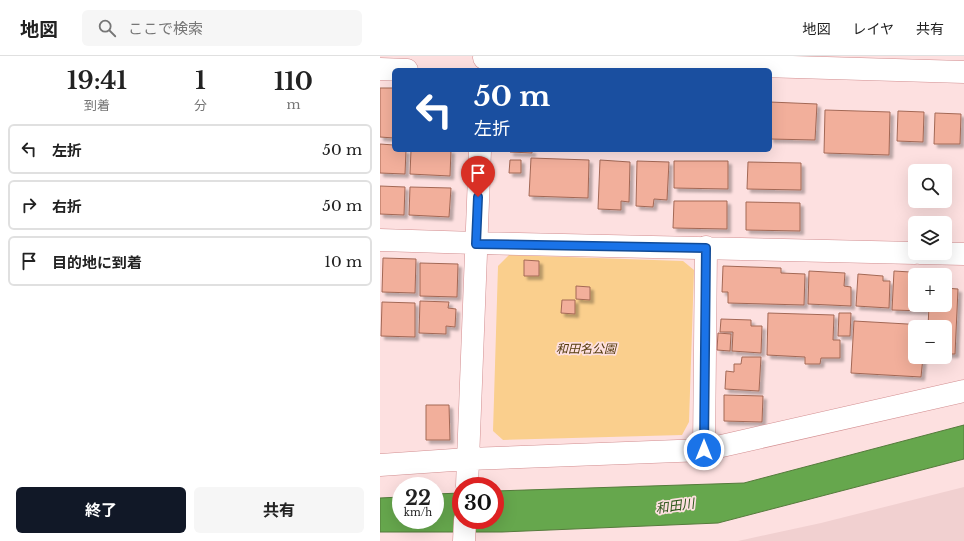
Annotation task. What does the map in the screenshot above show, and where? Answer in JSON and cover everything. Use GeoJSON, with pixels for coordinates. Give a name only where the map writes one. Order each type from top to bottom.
{"type":"FeatureCollection","features":[{"type":"Feature","properties":{"kind":"street"},"geometry":{"type":"LineString","coordinates":[[484,61],[615,59],[812,62],[964,72]]}},
{"type":"Feature","properties":{"kind":"street"},"geometry":{"type":"LineString","coordinates":[[380,69],[392,69]]}},
{"type":"Feature","properties":{"kind":"street"},"geometry":{"type":"LineString","coordinates":[[468,472],[480,152]]}},
{"type":"Feature","properties":{"kind":"street"},"geometry":{"type":"LineString","coordinates":[[380,240],[476,244],[908,253]]}},
{"type":"Feature","properties":{"kind":"street"},"geometry":{"type":"LineString","coordinates":[[704,450],[706,248]]}},
{"type":"Feature","properties":{"kind":"street"},"geometry":{"type":"LineString","coordinates":[[952,254],[964,254]]}},
{"type":"Feature","properties":{"kind":"street"},"geometry":{"type":"LineString","coordinates":[[380,465],[468,472],[704,450],[964,391]]}},
{"type":"Feature","properties":{"kind":"street"},"geometry":{"type":"LineString","coordinates":[[464,541],[465,529]]}},
{"type":"Feature","properties":{"kind":"shaded area"},"geometry":{"type":"Polygon","coordinates":[[[964,487],[964,541],[738,541],[821,523],[964,487]]]}},
{"type":"Feature","properties":{"kind":"green space","name":"和田名公園"},"geometry":{"type":"Polygon","coordinates":[[[509,255],[683,261],[694,270],[689,422],[682,435],[503,440],[493,431],[498,266],[509,255]]]}},
{"type":"Feature","properties":{"kind":"water","name":"和田川"},"geometry":{"type":"Polygon","coordinates":[[[964,425],[964,459],[718,523],[502,532],[380,532],[380,498],[392,497],[392,529],[444,529],[444,494],[452,493],[452,529],[504,529],[504,491],[744,483],[964,425]]]}},
{"type":"Feature","properties":{"kind":"building"},"geometry":{"type":"Polygon","coordinates":[[[380,88],[392,88],[392,138],[380,137],[380,88]]]}},
{"type":"Feature","properties":{"kind":"building"},"geometry":{"type":"Polygon","coordinates":[[[772,102],[817,104],[815,140],[772,139],[772,102]]]}},
{"type":"Feature","properties":{"kind":"building"},"geometry":{"type":"Polygon","coordinates":[[[825,110],[890,112],[889,155],[824,153],[825,110]]]}},
{"type":"Feature","properties":{"kind":"building"},"geometry":{"type":"Polygon","coordinates":[[[898,111],[924,112],[923,142],[897,141],[898,111]]]}},
{"type":"Feature","properties":{"kind":"building"},"geometry":{"type":"Polygon","coordinates":[[[935,113],[961,114],[960,144],[934,144],[935,113]]]}},
{"type":"Feature","properties":{"kind":"building"},"geometry":{"type":"Polygon","coordinates":[[[380,144],[392,145],[392,152],[406,152],[405,174],[380,173],[380,144]]]}},
{"type":"Feature","properties":{"kind":"building"},"geometry":{"type":"Polygon","coordinates":[[[411,152],[451,152],[450,176],[410,174],[411,152]]]}},
{"type":"Feature","properties":{"kind":"building"},"geometry":{"type":"Polygon","coordinates":[[[510,152],[532,152],[532,153],[510,152]]]}},
{"type":"Feature","properties":{"kind":"building"},"geometry":{"type":"Polygon","coordinates":[[[531,158],[589,160],[588,198],[529,196],[531,158]]]}},
{"type":"Feature","properties":{"kind":"building"},"geometry":{"type":"Polygon","coordinates":[[[510,160],[521,160],[521,173],[509,173],[510,160]]]}},
{"type":"Feature","properties":{"kind":"building"},"geometry":{"type":"Polygon","coordinates":[[[600,160],[630,162],[629,202],[621,201],[621,210],[598,209],[600,160]]]}},
{"type":"Feature","properties":{"kind":"building"},"geometry":{"type":"Polygon","coordinates":[[[637,161],[669,162],[667,200],[654,199],[653,207],[636,206],[637,161]]]}},
{"type":"Feature","properties":{"kind":"building"},"geometry":{"type":"Polygon","coordinates":[[[674,161],[728,161],[728,189],[674,188],[674,161]]]}},
{"type":"Feature","properties":{"kind":"building"},"geometry":{"type":"Polygon","coordinates":[[[748,162],[801,163],[801,190],[747,189],[748,162]]]}},
{"type":"Feature","properties":{"kind":"building"},"geometry":{"type":"Polygon","coordinates":[[[380,186],[405,187],[404,215],[380,214],[380,186]]]}},
{"type":"Feature","properties":{"kind":"building"},"geometry":{"type":"Polygon","coordinates":[[[410,187],[451,188],[449,217],[409,215],[410,187]]]}},
{"type":"Feature","properties":{"kind":"building"},"geometry":{"type":"Polygon","coordinates":[[[674,201],[727,201],[727,229],[673,228],[674,201]]]}},
{"type":"Feature","properties":{"kind":"building"},"geometry":{"type":"Polygon","coordinates":[[[746,202],[800,203],[800,231],[746,230],[746,202]]]}},
{"type":"Feature","properties":{"kind":"building"},"geometry":{"type":"Polygon","coordinates":[[[383,258],[416,259],[415,293],[382,292],[383,258]]]}},
{"type":"Feature","properties":{"kind":"building"},"geometry":{"type":"Polygon","coordinates":[[[524,260],[539,261],[539,276],[524,276],[524,260]]]}},
{"type":"Feature","properties":{"kind":"building"},"geometry":{"type":"Polygon","coordinates":[[[420,263],[458,264],[457,297],[420,296],[420,263]]]}},
{"type":"Feature","properties":{"kind":"building"},"geometry":{"type":"Polygon","coordinates":[[[723,266],[781,268],[781,273],[805,274],[804,305],[728,303],[728,292],[722,292],[723,266]]]}},
{"type":"Feature","properties":{"kind":"building"},"geometry":{"type":"Polygon","coordinates":[[[809,271],[845,273],[844,286],[851,287],[851,306],[808,304],[809,271]]]}},
{"type":"Feature","properties":{"kind":"building"},"geometry":{"type":"Polygon","coordinates":[[[894,271],[908,272],[908,310],[892,310],[894,271]]]}},
{"type":"Feature","properties":{"kind":"building"},"geometry":{"type":"Polygon","coordinates":[[[858,274],[883,276],[883,281],[890,281],[889,308],[856,306],[858,274]]]}},
{"type":"Feature","properties":{"kind":"building"},"geometry":{"type":"Polygon","coordinates":[[[576,286],[590,287],[590,300],[576,299],[576,286]]]}},
{"type":"Feature","properties":{"kind":"building"},"geometry":{"type":"Polygon","coordinates":[[[952,289],[958,289],[955,354],[952,354],[952,320],[928,320],[929,312],[952,312],[952,289]]]}},
{"type":"Feature","properties":{"kind":"building"},"geometry":{"type":"Polygon","coordinates":[[[562,300],[575,300],[575,314],[561,313],[562,300]]]}},
{"type":"Feature","properties":{"kind":"building"},"geometry":{"type":"Polygon","coordinates":[[[420,301],[449,302],[448,308],[456,309],[455,327],[446,326],[446,334],[419,333],[420,301]]]}},
{"type":"Feature","properties":{"kind":"building"},"geometry":{"type":"Polygon","coordinates":[[[382,302],[415,303],[415,337],[381,336],[382,302]]]}},
{"type":"Feature","properties":{"kind":"building"},"geometry":{"type":"Polygon","coordinates":[[[768,313],[834,315],[833,340],[840,340],[840,358],[821,358],[820,364],[805,364],[805,357],[767,355],[768,313]]]}},
{"type":"Feature","properties":{"kind":"building"},"geometry":{"type":"Polygon","coordinates":[[[839,313],[851,313],[850,336],[838,336],[839,313]]]}},
{"type":"Feature","properties":{"kind":"building"},"geometry":{"type":"Polygon","coordinates":[[[721,319],[751,320],[751,326],[762,326],[761,353],[732,351],[733,332],[720,332],[721,319]]]}},
{"type":"Feature","properties":{"kind":"building"},"geometry":{"type":"Polygon","coordinates":[[[854,321],[908,324],[908,364],[922,364],[921,377],[851,373],[854,321]]]}},
{"type":"Feature","properties":{"kind":"building"},"geometry":{"type":"Polygon","coordinates":[[[718,333],[731,334],[730,351],[717,350],[718,333]]]}},
{"type":"Feature","properties":{"kind":"building"},"geometry":{"type":"Polygon","coordinates":[[[742,357],[761,357],[759,391],[725,389],[726,371],[734,372],[734,364],[741,364],[742,357]]]}},
{"type":"Feature","properties":{"kind":"building"},"geometry":{"type":"Polygon","coordinates":[[[724,395],[763,396],[762,422],[724,421],[724,395]]]}},
{"type":"Feature","properties":{"kind":"building"},"geometry":{"type":"Polygon","coordinates":[[[426,405],[449,405],[450,440],[426,440],[426,405]]]}},
{"type":"Feature","properties":{"kind":"route"},"geometry":{"type":"LineString","coordinates":[[478,197],[476,244],[706,248],[704,450]]}}]}
